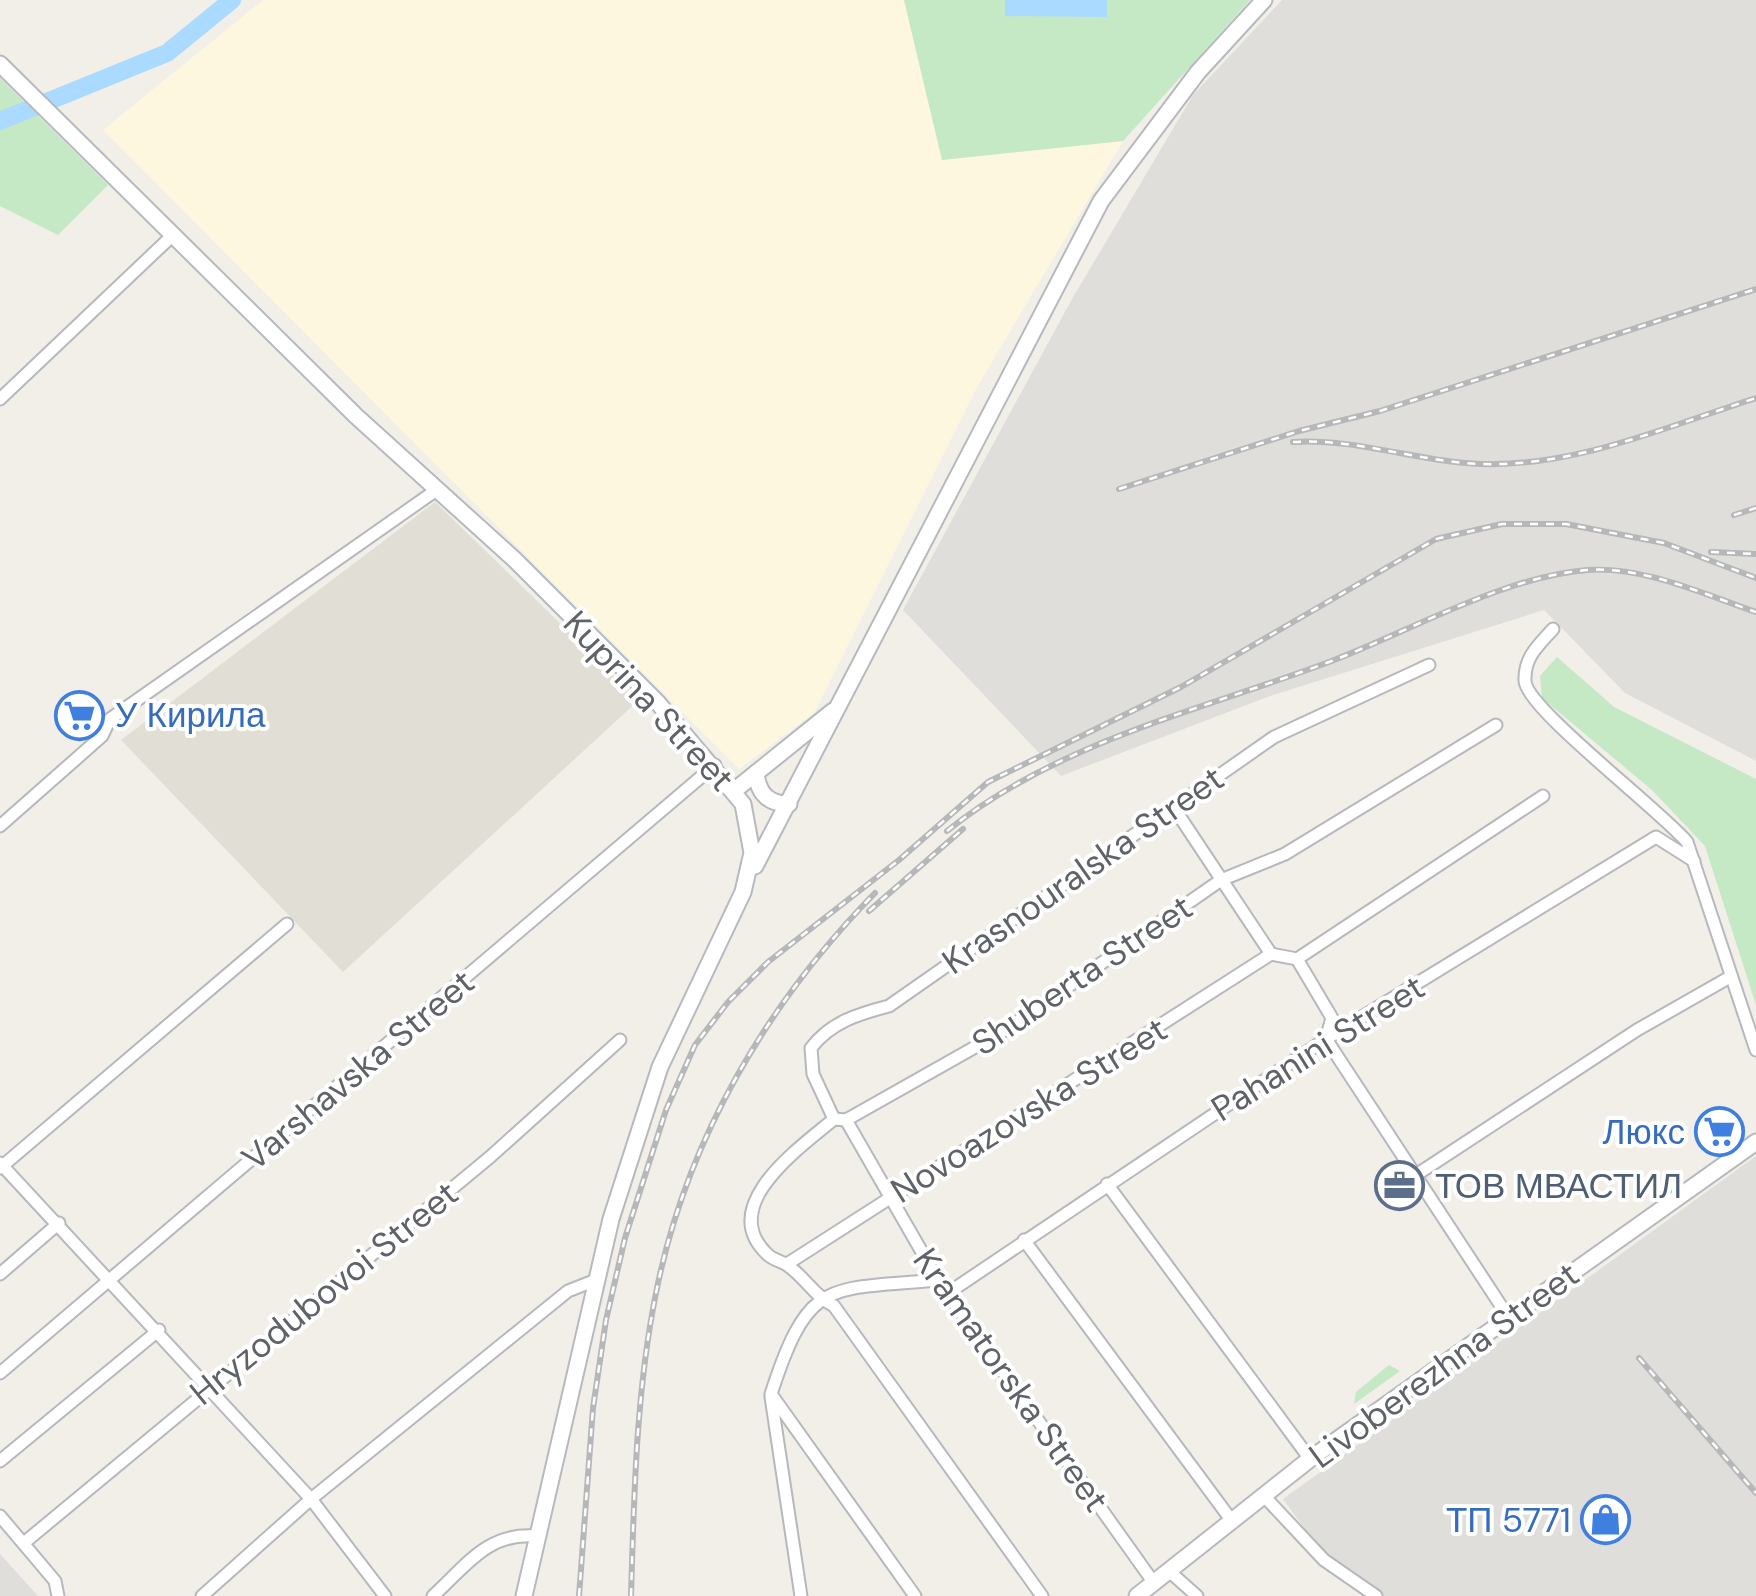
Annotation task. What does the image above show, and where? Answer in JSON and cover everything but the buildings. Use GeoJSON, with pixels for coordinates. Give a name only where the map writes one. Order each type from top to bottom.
{"type":"FeatureCollection","features":[{"type":"Feature","properties":{"kind":"main road"},"geometry":{"type":"LineString","coordinates":[[743,892],[1101,201],[1198,72],[1264,0]]}},
{"type":"Feature","properties":{"kind":"main road","name":"Kuprina Street"},"geometry":{"type":"LineString","coordinates":[[0,64],[436,491],[515,560],[715,766],[735,790],[749,822],[752,853],[743,892],[660,1067],[596,1280],[524,1596]]}},
{"type":"Feature","properties":{"kind":"main road"},"geometry":{"type":"LineString","coordinates":[[735,790],[840,705]]}},
{"type":"Feature","properties":{"kind":"main road"},"geometry":{"type":"LineString","coordinates":[[756,773],[765,797],[775,804],[789,804]]}},
{"type":"Feature","properties":{"kind":"main road","name":"Livoberezhna Street"},"geometry":{"type":"LineString","coordinates":[[1137,1596],[1310,1460],[1756,1142]]}},
{"type":"Feature","properties":{"kind":"street"},"geometry":{"type":"LineString","coordinates":[[0,399],[174,234]]}},
{"type":"Feature","properties":{"kind":"street"},"geometry":{"type":"LineString","coordinates":[[0,826],[102,736],[110,719],[436,491]]}},
{"type":"Feature","properties":{"kind":"street"},"geometry":{"type":"LineString","coordinates":[[1553,629],[1528,658],[1525,685],[1544,715],[1664,814],[1688,842],[1756,1050]]}},
{"type":"Feature","properties":{"kind":"street","name":"Krasnouralska Street"},"geometry":{"type":"LineString","coordinates":[[840,1120],[813,1074],[811,1048],[822,1034],[852,1017],[889,1006],[1274,736],[1428,665]]}},
{"type":"Feature","properties":{"kind":"street","name":"Shuberta Street"},"geometry":{"type":"LineString","coordinates":[[787,1264],[764,1252],[752,1229],[752,1205],[784,1161],[840,1120],[1007,1029],[1221,880],[1285,854],[1496,725]]}},
{"type":"Feature","properties":{"kind":"street","name":"Varshavska Street"},"geometry":{"type":"LineString","coordinates":[[0,1372],[394,1042],[715,766]]}},
{"type":"Feature","properties":{"kind":"street"},"geometry":{"type":"LineString","coordinates":[[1174,808],[1271,954],[1297,959],[1543,796]]}},
{"type":"Feature","properties":{"kind":"street","name":"Pahanini Street"},"geometry":{"type":"LineString","coordinates":[[948,1293],[1326,1038],[1656,837],[1694,861]]}},
{"type":"Feature","properties":{"kind":"street"},"geometry":{"type":"LineString","coordinates":[[286,924],[1,1166],[211,1386],[311,1499],[385,1596]]}},
{"type":"Feature","properties":{"kind":"street","name":"Novoazovska Street"},"geometry":{"type":"LineString","coordinates":[[787,1264],[1271,954]]}},
{"type":"Feature","properties":{"kind":"street"},"geometry":{"type":"LineString","coordinates":[[1297,959],[1332,1018],[1326,1038],[1412,1177],[1509,1318]]}},
{"type":"Feature","properties":{"kind":"street"},"geometry":{"type":"LineString","coordinates":[[1412,1177],[1638,1030],[1730,977]]}},
{"type":"Feature","properties":{"kind":"street","name":"Hryzodubovoi Street"},"geometry":{"type":"LineString","coordinates":[[25,1542],[490,1157],[620,1040]]}},
{"type":"Feature","properties":{"kind":"street","name":"Kramatorska Street"},"geometry":{"type":"LineString","coordinates":[[840,1120],[938,1280],[1154,1582]]}},
{"type":"Feature","properties":{"kind":"street"},"geometry":{"type":"LineString","coordinates":[[1107,1184],[1310,1460]]}},
{"type":"Feature","properties":{"kind":"street"},"geometry":{"type":"LineString","coordinates":[[0,1274],[59,1223]]}},
{"type":"Feature","properties":{"kind":"street"},"geometry":{"type":"LineString","coordinates":[[1024,1240],[1232,1521]]}},
{"type":"Feature","properties":{"kind":"street"},"geometry":{"type":"LineString","coordinates":[[787,1264],[818,1298],[834,1306],[1042,1596]]}},
{"type":"Feature","properties":{"kind":"street"},"geometry":{"type":"LineString","coordinates":[[202,1596],[311,1499],[568,1291],[596,1280]]}},
{"type":"Feature","properties":{"kind":"street"},"geometry":{"type":"LineString","coordinates":[[801,1596],[771,1394],[786,1346],[818,1298],[848,1288],[938,1280]]}},
{"type":"Feature","properties":{"kind":"street"},"geometry":{"type":"LineString","coordinates":[[0,1461],[159,1330]]}},
{"type":"Feature","properties":{"kind":"street"},"geometry":{"type":"LineString","coordinates":[[771,1394],[915,1596]]}},
{"type":"Feature","properties":{"kind":"street"},"geometry":{"type":"LineString","coordinates":[[1264,1496],[1324,1560],[1376,1596]]}},
{"type":"Feature","properties":{"kind":"street"},"geometry":{"type":"LineString","coordinates":[[0,1516],[55,1581],[58,1596]]}},
{"type":"Feature","properties":{"kind":"street"},"geometry":{"type":"LineString","coordinates":[[433,1596],[494,1540],[516,1534],[536,1536]]}},
{"type":"Feature","properties":{"kind":"street"},"geometry":{"type":"LineString","coordinates":[[1169,1571],[1197,1596]]}},
{"type":"Feature","properties":{"kind":"shaded area"},"geometry":{"type":"Polygon","coordinates":[[[263,0],[904,0],[942,160],[1123,141],[977,387],[814,713],[739,769],[103,130],[263,0]]]}},
{"type":"Feature","properties":{"kind":"shaded area"},"geometry":{"type":"Polygon","coordinates":[[[1282,0],[1756,0],[1756,761],[1625,693],[1544,610],[1270,696],[1061,776],[903,610],[1072,299],[1193,95],[1282,0]]]}},
{"type":"Feature","properties":{"kind":"shaded area"},"geometry":{"type":"Polygon","coordinates":[[[435,502],[639,700],[343,972],[121,740],[435,502]]]}},
{"type":"Feature","properties":{"kind":"shaded area"},"geometry":{"type":"Polygon","coordinates":[[[1756,1156],[1756,1596],[1372,1596],[1332,1566],[1283,1499],[1756,1156]]]}},
{"type":"Feature","properties":{"kind":"shaded area"},"geometry":{"type":"Polygon","coordinates":[[[0,1554],[38,1596],[0,1596],[0,1554]]]}},
{"type":"Feature","properties":{"kind":"green space"},"geometry":{"type":"Polygon","coordinates":[[[904,0],[1250,0],[1123,141],[942,160],[904,0]]]}},
{"type":"Feature","properties":{"kind":"green space"},"geometry":{"type":"Polygon","coordinates":[[[0,78],[108,185],[58,235],[0,206],[0,78]]]}},
{"type":"Feature","properties":{"kind":"green space"},"geometry":{"type":"Polygon","coordinates":[[[1557,657],[1614,707],[1756,779],[1756,1005],[1705,846],[1652,790],[1542,698],[1540,676],[1557,657]]]}},
{"type":"Feature","properties":{"kind":"green space"},"geometry":{"type":"Polygon","coordinates":[[[1389,1365],[1400,1371],[1354,1404],[1356,1392],[1389,1365]]]}},
{"type":"Feature","properties":{"kind":"water"},"geometry":{"type":"Polygon","coordinates":[[[1005,0],[1107,0],[1107,17],[1005,16],[1005,0]]]}},
{"type":"Feature","properties":{"kind":"waterway"},"geometry":{"type":"LineString","coordinates":[[0,121],[167,53],[232,0]]}},
{"type":"Feature","properties":{"kind":"railway"},"geometry":{"type":"LineString","coordinates":[[1119,489],[1299,431],[1380,411],[1756,289]]}},
{"type":"Feature","properties":{"kind":"railway"},"geometry":{"type":"LineString","coordinates":[[1293,442],[1341,443],[1458,462],[1517,463],[1621,443],[1756,398]]}},
{"type":"Feature","properties":{"kind":"railway"},"geometry":{"type":"LineString","coordinates":[[1734,515],[1756,508]]}},
{"type":"Feature","properties":{"kind":"railway"},"geometry":{"type":"LineString","coordinates":[[579,1596],[593,1408],[606,1320],[625,1238],[666,1110],[695,1045],[728,1002],[768,962],[899,860],[988,782],[1181,687],[1436,539],[1502,524],[1566,524],[1664,543],[1756,578]]}},
{"type":"Feature","properties":{"kind":"railway"},"geometry":{"type":"LineString","coordinates":[[1711,552],[1756,554]]}},
{"type":"Feature","properties":{"kind":"railway"},"geometry":{"type":"LineString","coordinates":[[947,831],[990,800],[1082,751],[1329,662],[1522,583],[1587,570],[1630,572],[1756,612]]}},
{"type":"Feature","properties":{"kind":"railway"},"geometry":{"type":"LineString","coordinates":[[869,911],[963,829]]}},
{"type":"Feature","properties":{"kind":"railway"},"geometry":{"type":"LineString","coordinates":[[631,1596],[637,1444],[649,1330],[670,1237],[688,1182],[736,1077],[766,1028],[799,981],[875,893]]}},
{"type":"Feature","properties":{"kind":"railway"},"geometry":{"type":"LineString","coordinates":[[1639,1358],[1756,1493]]}},
{"type":"Feature","properties":{"kind":"place","name":"У Кирила"},"geometry":{"type":"Point","coordinates":[80,715]}},
{"type":"Feature","properties":{"kind":"place","name":"Люкс"},"geometry":{"type":"Point","coordinates":[1720,1132]}},
{"type":"Feature","properties":{"kind":"place","name":"ТОВ МВАСТИЛ"},"geometry":{"type":"Point","coordinates":[1400,1186]}},
{"type":"Feature","properties":{"kind":"place","name":"ТП 5771"},"geometry":{"type":"Point","coordinates":[1606,1520]}}]}
